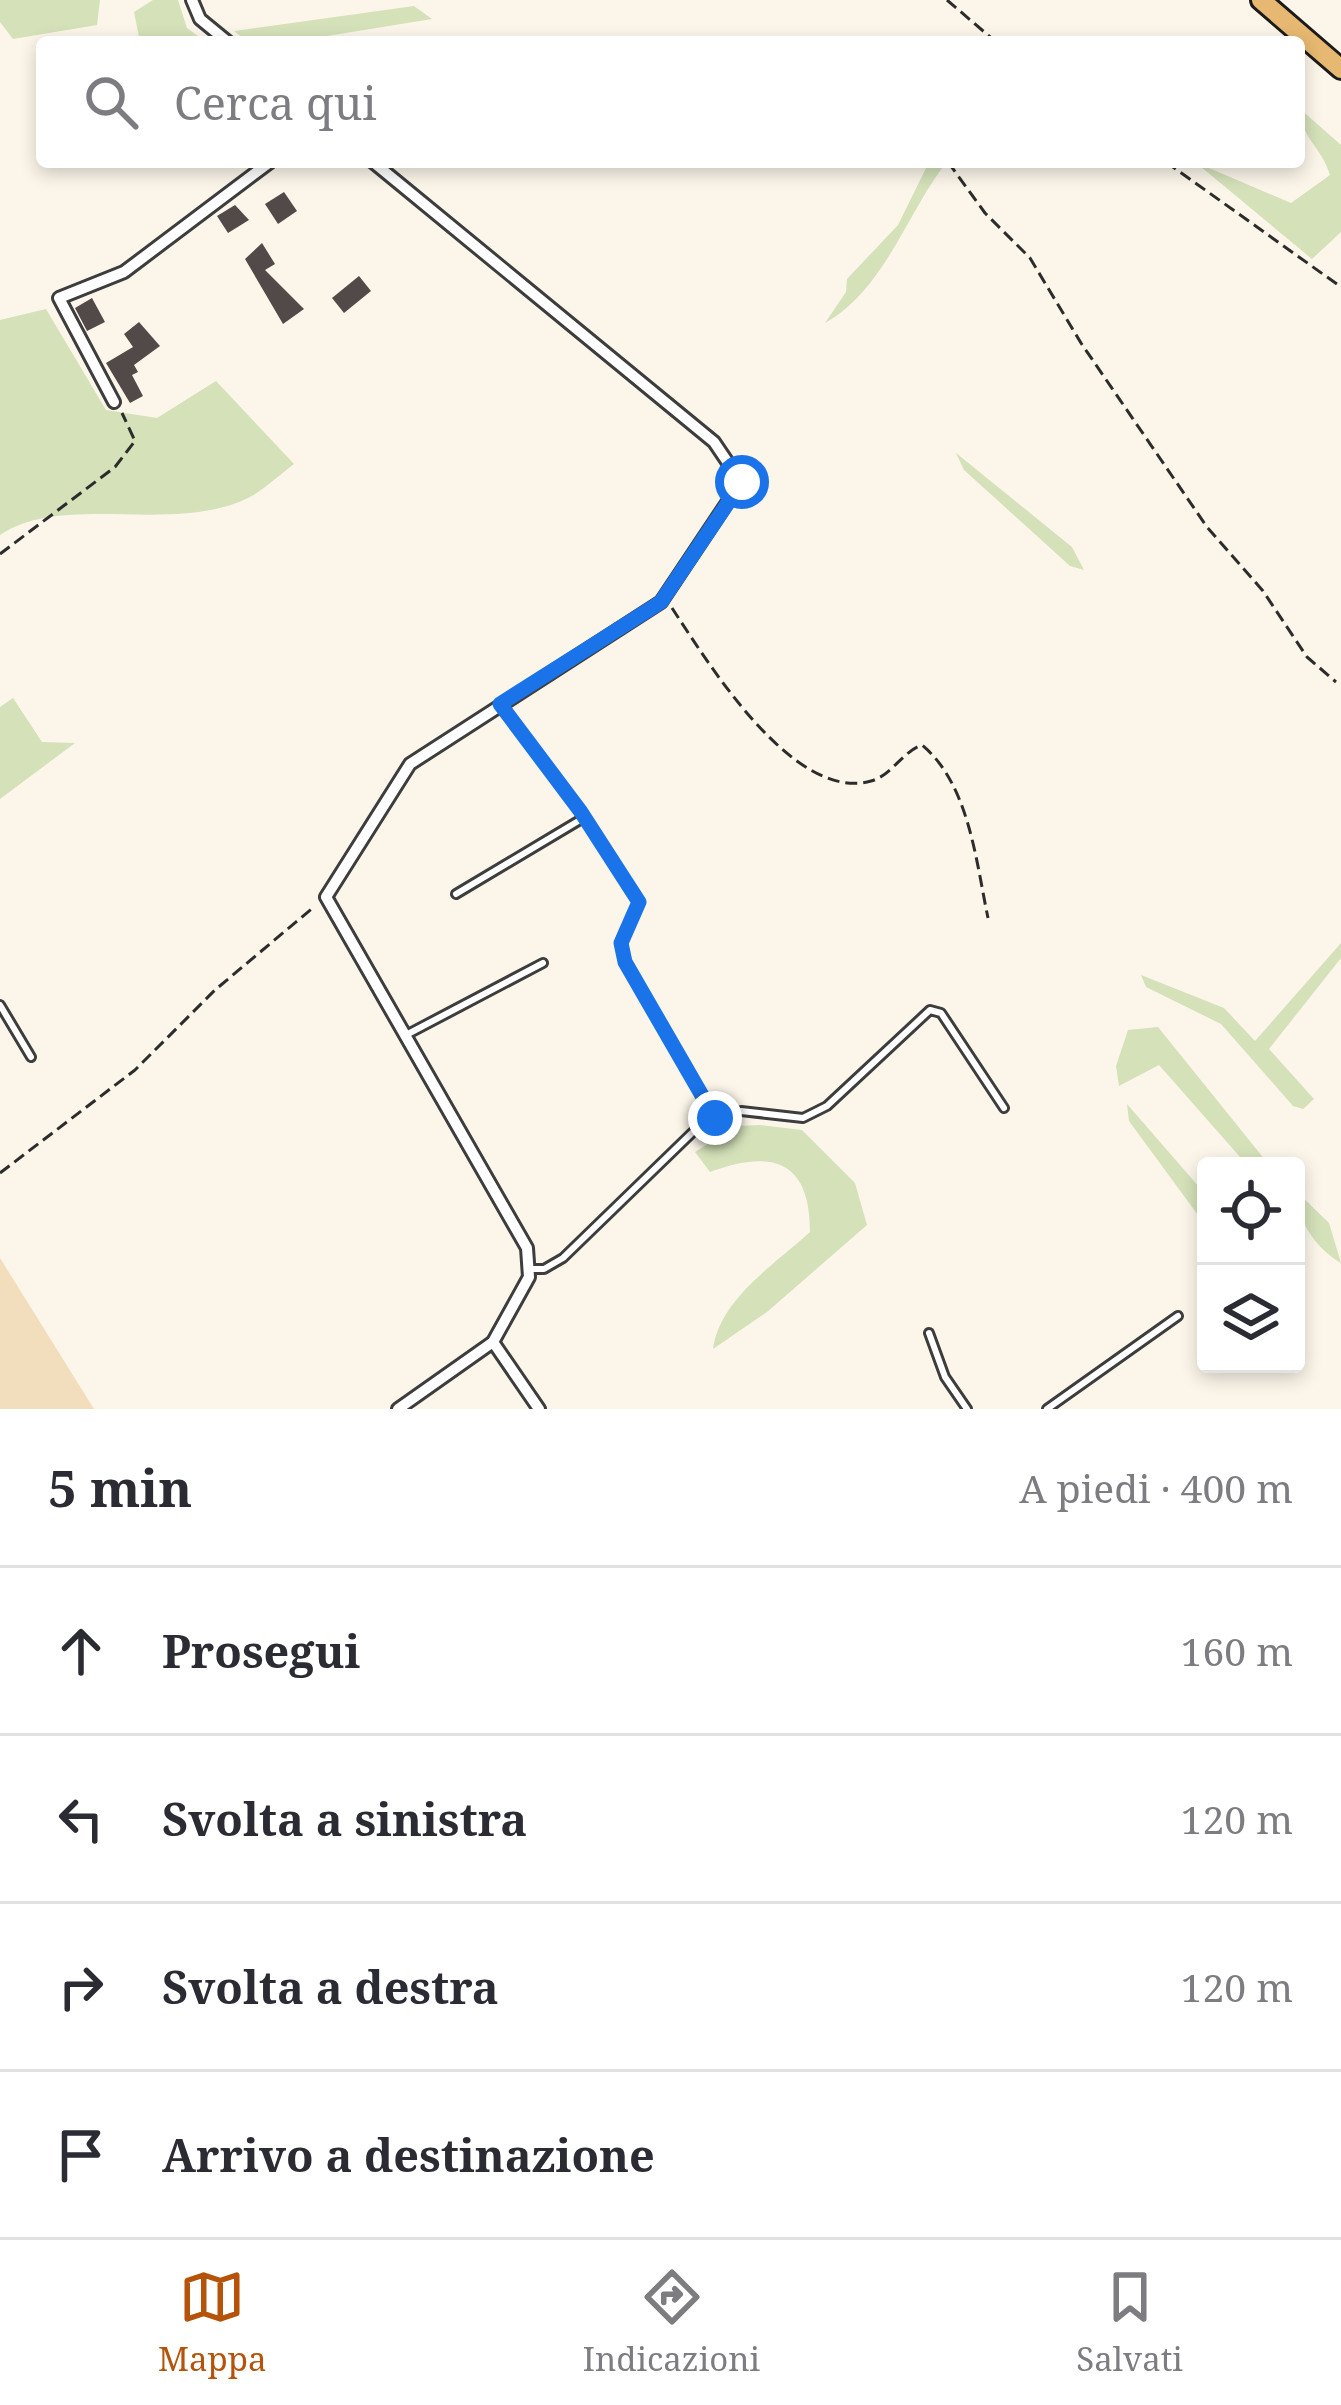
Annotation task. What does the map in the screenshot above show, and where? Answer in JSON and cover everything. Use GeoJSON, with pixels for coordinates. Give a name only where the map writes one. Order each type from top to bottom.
{"type":"FeatureCollection","features":[{"type":"Feature","properties":{"kind":"main road"},"geometry":{"type":"LineString","coordinates":[[1261,0],[1303,36]]}},
{"type":"Feature","properties":{"kind":"main road"},"geometry":{"type":"LineString","coordinates":[[1305,38],[1341,69]]}},
{"type":"Feature","properties":{"kind":"street"},"geometry":{"type":"LineString","coordinates":[[192,0],[200,19],[221,36]]}},
{"type":"Feature","properties":{"kind":"street"},"geometry":{"type":"LineString","coordinates":[[114,402],[59,298],[124,272],[262,168]]}},
{"type":"Feature","properties":{"kind":"street"},"geometry":{"type":"LineString","coordinates":[[380,168],[725,454],[742,482],[665,596],[410,764],[326,897],[527,1248],[529,1269],[493,1342],[398,1409]]}},
{"type":"Feature","properties":{"kind":"street"},"geometry":{"type":"LineString","coordinates":[[493,1342],[538,1409]]}},
{"type":"Feature","properties":{"kind":"lane"},"geometry":{"type":"LineString","coordinates":[[500,704],[585,817],[639,902],[621,943],[625,962],[715,1118]]}},
{"type":"Feature","properties":{"kind":"lane"},"geometry":{"type":"LineString","coordinates":[[456,894],[585,817]]}},
{"type":"Feature","properties":{"kind":"lane"},"geometry":{"type":"LineString","coordinates":[[406,1035],[543,963]]}},
{"type":"Feature","properties":{"kind":"lane"},"geometry":{"type":"LineString","coordinates":[[0,1005],[31,1057]]}},
{"type":"Feature","properties":{"kind":"lane"},"geometry":{"type":"LineString","coordinates":[[529,1269],[544,1269],[563,1258],[697,1128],[741,1111],[803,1118],[827,1106],[930,1010],[941,1012],[1004,1108]]}},
{"type":"Feature","properties":{"kind":"lane"},"geometry":{"type":"LineString","coordinates":[[1047,1409],[1178,1316]]}},
{"type":"Feature","properties":{"kind":"lane"},"geometry":{"type":"LineString","coordinates":[[929,1333],[944,1378],[968,1409]]}},
{"type":"Feature","properties":{"kind":"path"},"geometry":{"type":"LineString","coordinates":[[946,0],[989,36]]}},
{"type":"Feature","properties":{"kind":"path"},"geometry":{"type":"LineString","coordinates":[[951,168],[985,213],[1030,257],[1081,343],[1207,527],[1263,591],[1307,657],[1336,682]]}},
{"type":"Feature","properties":{"kind":"path"},"geometry":{"type":"LineString","coordinates":[[1174,168],[1341,287]]}},
{"type":"Feature","properties":{"kind":"path"},"geometry":{"type":"LineString","coordinates":[[0,554],[116,467],[135,440],[114,402]]}},
{"type":"Feature","properties":{"kind":"path"},"geometry":{"type":"LineString","coordinates":[[665,596],[764,737],[788,753],[849,784],[874,781],[908,750],[922,745],[938,758],[956,794],[988,918]]}},
{"type":"Feature","properties":{"kind":"path"},"geometry":{"type":"LineString","coordinates":[[0,1173],[134,1070],[215,990],[326,897]]}},
{"type":"Feature","properties":{"kind":"green space"},"geometry":{"type":"Polygon","coordinates":[[[0,0],[100,0],[97,25],[13,39],[0,22],[0,0]]]}},
{"type":"Feature","properties":{"kind":"green space"},"geometry":{"type":"Polygon","coordinates":[[[153,0],[178,0],[187,28],[198,36],[139,36],[134,12],[153,0]]]}},
{"type":"Feature","properties":{"kind":"green space"},"geometry":{"type":"Polygon","coordinates":[[[414,6],[432,19],[327,36],[240,36],[234,31],[414,6]]]}},
{"type":"Feature","properties":{"kind":"green space"},"geometry":{"type":"Polygon","coordinates":[[[1305,113],[1341,145],[1341,232],[1312,259],[1202,168],[1291,203],[1330,175],[1305,129],[1305,113]]]}},
{"type":"Feature","properties":{"kind":"green space"},"geometry":{"type":"Polygon","coordinates":[[[926,168],[942,168],[877,273],[845,309],[825,323],[846,292],[847,279],[898,225],[926,168]]]}},
{"type":"Feature","properties":{"kind":"green space"},"geometry":{"type":"Polygon","coordinates":[[[46,309],[106,410],[157,418],[216,381],[294,464],[254,495],[218,508],[153,515],[55,516],[0,535],[0,320],[46,309]]]}},
{"type":"Feature","properties":{"kind":"green space"},"geometry":{"type":"Polygon","coordinates":[[[956,453],[1072,547],[1084,570],[1070,566],[964,470],[956,453]]]}},
{"type":"Feature","properties":{"kind":"green space"},"geometry":{"type":"Polygon","coordinates":[[[13,698],[42,742],[75,743],[0,799],[0,707],[13,698]]]}},
{"type":"Feature","properties":{"kind":"green space"},"geometry":{"type":"Polygon","coordinates":[[[1341,943],[1341,958],[1269,1049],[1314,1099],[1303,1109],[1293,1106],[1221,1024],[1146,987],[1141,975],[1224,1008],[1255,1041],[1341,943]]]}},
{"type":"Feature","properties":{"kind":"green space"},"geometry":{"type":"Polygon","coordinates":[[[1158,1027],[1263,1157],[1240,1157],[1159,1065],[1119,1086],[1116,1066],[1128,1030],[1158,1027]]]}},
{"type":"Feature","properties":{"kind":"green space"},"geometry":{"type":"Polygon","coordinates":[[[1127,1104],[1197,1185],[1197,1214],[1129,1121],[1127,1104]]]}},
{"type":"Feature","properties":{"kind":"green space"},"geometry":{"type":"Polygon","coordinates":[[[737,1126],[802,1130],[855,1183],[867,1225],[767,1312],[713,1349],[737,1299],[810,1232],[803,1189],[783,1166],[752,1162],[710,1172],[695,1152],[737,1126]]]}},
{"type":"Feature","properties":{"kind":"green space"},"geometry":{"type":"Polygon","coordinates":[[[1305,1200],[1329,1223],[1341,1263],[1323,1250],[1309,1232],[1305,1200]]]}},
{"type":"Feature","properties":{"kind":"sand"},"geometry":{"type":"Polygon","coordinates":[[[0,1258],[94,1409],[0,1409],[0,1258]]]}},
{"type":"Feature","properties":{"kind":"building"},"geometry":{"type":"Polygon","coordinates":[[[284,192],[297,211],[278,224],[265,204],[284,192]]]}},
{"type":"Feature","properties":{"kind":"building"},"geometry":{"type":"Polygon","coordinates":[[[235,205],[249,220],[228,233],[217,216],[235,205]]]}},
{"type":"Feature","properties":{"kind":"building"},"geometry":{"type":"Polygon","coordinates":[[[262,243],[275,264],[265,270],[304,309],[283,324],[245,259],[262,243]]]}},
{"type":"Feature","properties":{"kind":"building"},"geometry":{"type":"Polygon","coordinates":[[[359,276],[371,291],[344,313],[332,298],[359,276]]]}},
{"type":"Feature","properties":{"kind":"building"},"geometry":{"type":"Polygon","coordinates":[[[92,298],[105,322],[87,331],[75,308],[92,298]]]}},
{"type":"Feature","properties":{"kind":"building"},"geometry":{"type":"Polygon","coordinates":[[[139,322],[160,346],[134,365],[138,372],[132,375],[143,396],[130,403],[106,363],[133,347],[124,334],[139,322]]]}},
{"type":"Feature","properties":{"kind":"route"},"geometry":{"type":"LineString","coordinates":[[715,1118],[625,962],[621,943],[639,902],[581,812],[500,704],[661,602],[742,482]]}}]}
